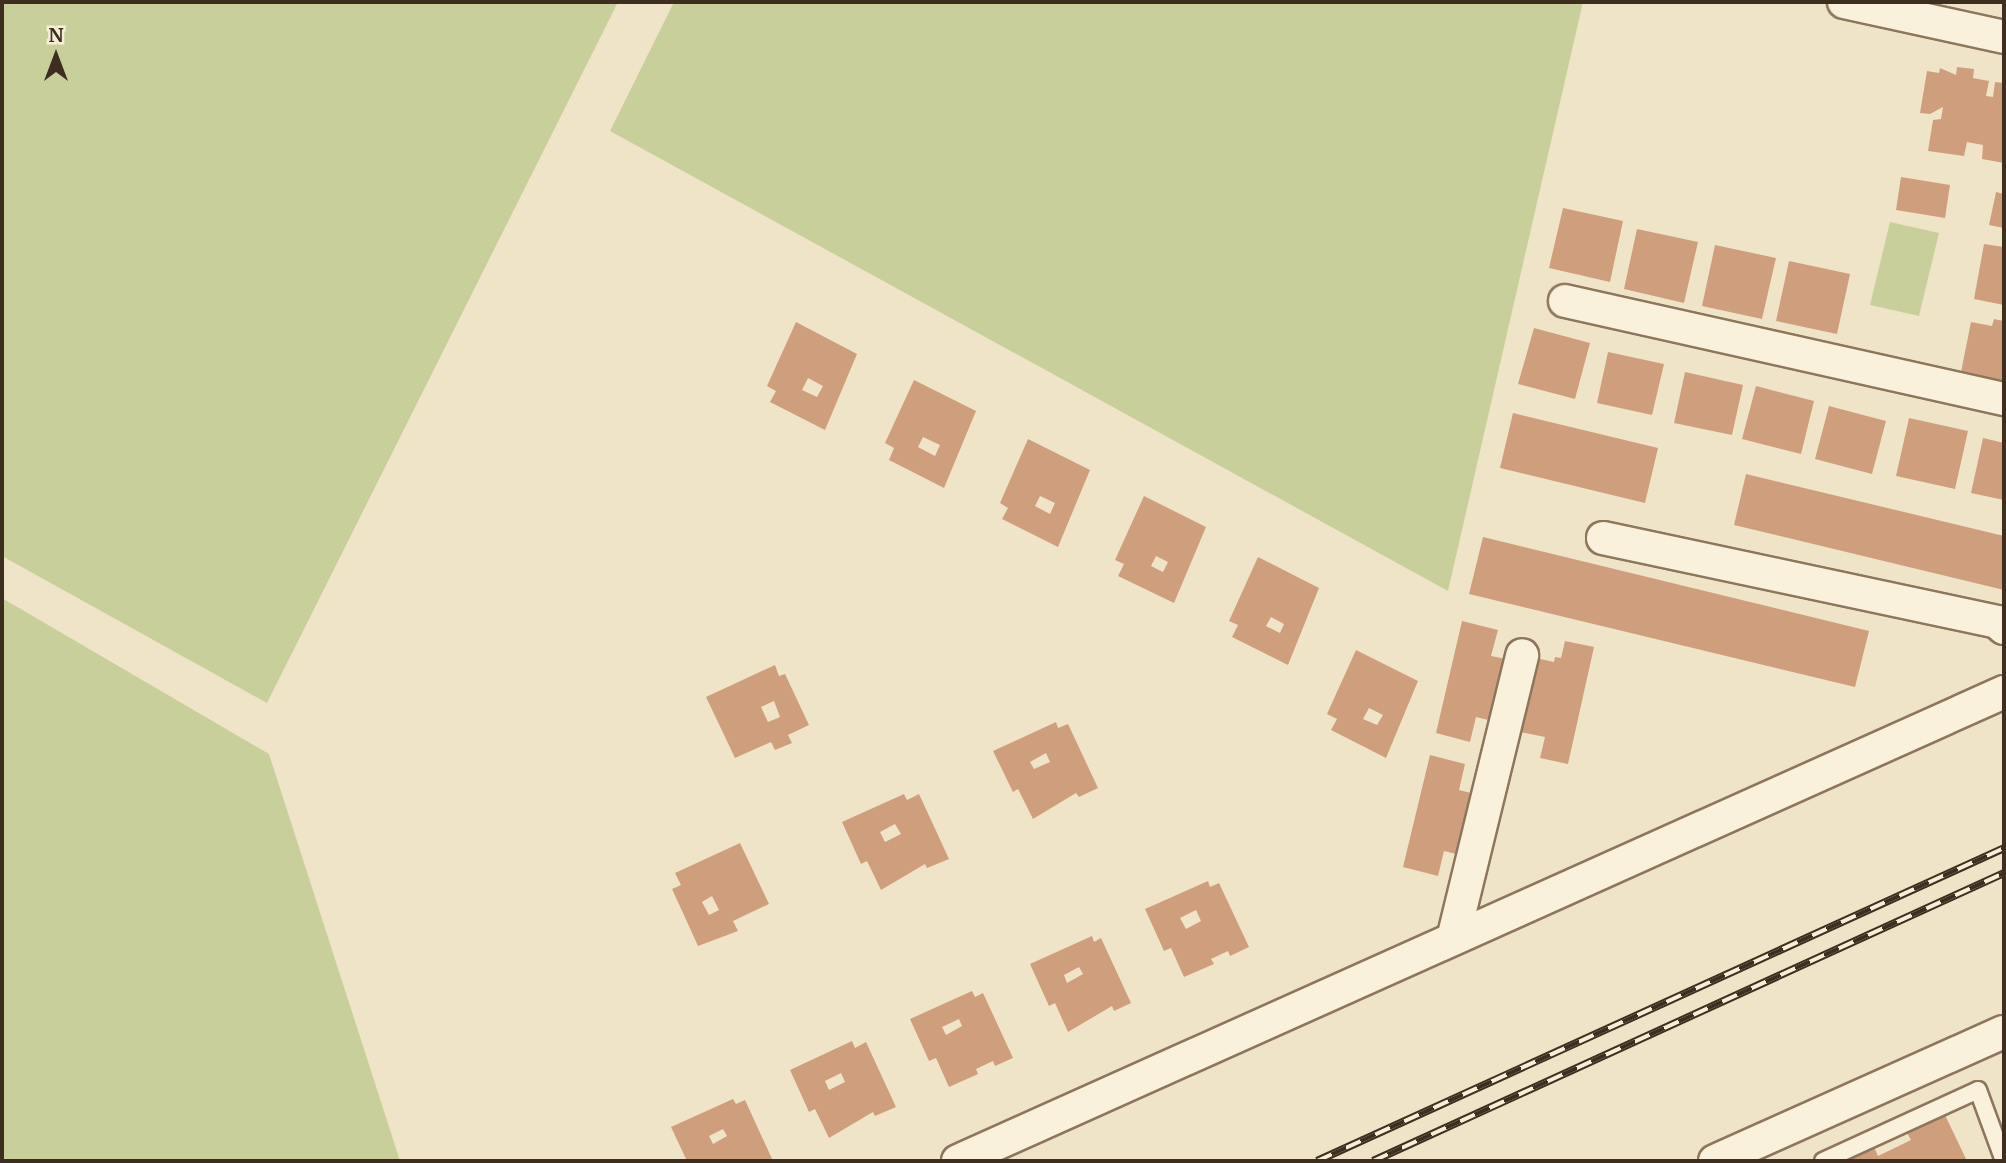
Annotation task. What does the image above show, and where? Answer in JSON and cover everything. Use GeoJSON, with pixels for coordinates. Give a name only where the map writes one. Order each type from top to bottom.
{"type":"FeatureCollection","features":[{"type":"Feature","properties":{"kind":"street"},"geometry":{"type":"LineString","coordinates":[[1844,2],[2004,37]]}},
{"type":"Feature","properties":{"kind":"street"},"geometry":{"type":"LineString","coordinates":[[1564,302],[2004,399]]}},
{"type":"Feature","properties":{"kind":"street"},"geometry":{"type":"LineString","coordinates":[[1603,538],[1997,622],[2004,628]]}},
{"type":"Feature","properties":{"kind":"street"},"geometry":{"type":"LineString","coordinates":[[1454,935],[1522,655]]}},
{"type":"Feature","properties":{"kind":"street"},"geometry":{"type":"LineString","coordinates":[[958,1161],[1454,935],[2004,692]]}},
{"type":"Feature","properties":{"kind":"street"},"geometry":{"type":"LineString","coordinates":[[1715,1161],[2004,1032]]}},
{"type":"Feature","properties":{"kind":"lane"},"geometry":{"type":"LineString","coordinates":[[1823,1161],[1978,1090],[2004,1161]]}},
{"type":"Feature","properties":{"kind":"green space"},"geometry":{"type":"Polygon","coordinates":[[[2,2],[618,2],[267,703],[2,556],[2,2]]]}},
{"type":"Feature","properties":{"kind":"green space"},"geometry":{"type":"Polygon","coordinates":[[[674,2],[1583,2],[1448,591],[610,131],[674,2]]]}},
{"type":"Feature","properties":{"kind":"green space"},"geometry":{"type":"Polygon","coordinates":[[[1890,222],[1939,233],[1919,316],[1870,305],[1890,222]]]}},
{"type":"Feature","properties":{"kind":"green space"},"geometry":{"type":"Polygon","coordinates":[[[2,598],[269,754],[400,1161],[2,1161],[2,598]]]}},
{"type":"Feature","properties":{"kind":"building"},"geometry":{"type":"Polygon","coordinates":[[[1957,67],[1974,69],[1973,78],[1989,81],[1986,96],[1993,97],[1995,82],[2004,83],[2004,163],[1982,159],[1983,145],[1967,142],[1964,156],[1928,151],[1933,120],[1941,119],[1943,107],[1930,114],[1920,113],[1927,71],[1939,73],[1940,68],[1956,75],[1957,67]]]}},
{"type":"Feature","properties":{"kind":"building"},"geometry":{"type":"Polygon","coordinates":[[[1901,177],[1950,185],[1945,218],[1896,210],[1901,177]]]}},
{"type":"Feature","properties":{"kind":"building"},"geometry":{"type":"Polygon","coordinates":[[[1996,192],[2004,194],[2004,228],[1989,225],[1996,192]]]}},
{"type":"Feature","properties":{"kind":"building"},"geometry":{"type":"Polygon","coordinates":[[[1563,208],[1623,221],[1610,282],[1549,268],[1563,208]]]}},
{"type":"Feature","properties":{"kind":"building"},"geometry":{"type":"Polygon","coordinates":[[[1637,229],[1698,242],[1684,303],[1624,289],[1637,229]]]}},
{"type":"Feature","properties":{"kind":"building"},"geometry":{"type":"Polygon","coordinates":[[[1984,244],[2004,247],[2004,305],[1974,299],[1984,244]]]}},
{"type":"Feature","properties":{"kind":"building"},"geometry":{"type":"Polygon","coordinates":[[[1715,245],[1776,258],[1762,319],[1702,306],[1715,245]]]}},
{"type":"Feature","properties":{"kind":"building"},"geometry":{"type":"Polygon","coordinates":[[[1789,261],[1850,274],[1837,334],[1776,321],[1789,261]]]}},
{"type":"Feature","properties":{"kind":"building"},"geometry":{"type":"Polygon","coordinates":[[[1994,319],[2004,321],[2004,386],[1960,377],[1971,322],[1992,326],[1994,319]]]}},
{"type":"Feature","properties":{"kind":"building"},"geometry":{"type":"Polygon","coordinates":[[[796,322],[857,354],[825,430],[770,402],[776,391],[767,386],[796,322]],[[808,378],[802,390],[817,397],[823,386],[808,378]]]}},
{"type":"Feature","properties":{"kind":"building"},"geometry":{"type":"Polygon","coordinates":[[[1534,328],[1590,343],[1575,399],[1518,384],[1534,328]]]}},
{"type":"Feature","properties":{"kind":"building"},"geometry":{"type":"Polygon","coordinates":[[[1608,352],[1664,364],[1652,415],[1597,403],[1608,352]]]}},
{"type":"Feature","properties":{"kind":"building"},"geometry":{"type":"Polygon","coordinates":[[[1685,372],[1743,385],[1732,435],[1674,423],[1685,372]]]}},
{"type":"Feature","properties":{"kind":"building"},"geometry":{"type":"Polygon","coordinates":[[[914,380],[976,411],[944,488],[889,460],[894,448],[885,443],[914,380]],[[923,437],[918,447],[935,456],[940,445],[923,437]]]}},
{"type":"Feature","properties":{"kind":"building"},"geometry":{"type":"Polygon","coordinates":[[[1756,386],[1814,401],[1801,454],[1742,439],[1756,386]]]}},
{"type":"Feature","properties":{"kind":"building"},"geometry":{"type":"Polygon","coordinates":[[[1829,406],[1886,421],[1872,474],[1815,459],[1829,406]]]}},
{"type":"Feature","properties":{"kind":"building"},"geometry":{"type":"Polygon","coordinates":[[[1513,413],[1658,448],[1645,503],[1500,468],[1513,413]]]}},
{"type":"Feature","properties":{"kind":"building"},"geometry":{"type":"Polygon","coordinates":[[[1909,418],[1968,431],[1955,489],[1896,476],[1909,418]]]}},
{"type":"Feature","properties":{"kind":"building"},"geometry":{"type":"Polygon","coordinates":[[[1983,438],[2004,443],[2004,500],[1971,493],[1983,438]]]}},
{"type":"Feature","properties":{"kind":"building"},"geometry":{"type":"Polygon","coordinates":[[[1028,439],[1090,470],[1058,547],[1002,519],[1008,508],[1000,503],[1028,439]],[[1040,496],[1035,506],[1050,514],[1055,503],[1040,496]]]}},
{"type":"Feature","properties":{"kind":"building"},"geometry":{"type":"Polygon","coordinates":[[[1746,474],[2004,536],[2004,590],[1734,525],[1746,474]]]}},
{"type":"Feature","properties":{"kind":"building"},"geometry":{"type":"Polygon","coordinates":[[[1144,496],[1206,527],[1174,603],[1118,576],[1124,564],[1115,560],[1144,496]],[[1156,556],[1151,566],[1163,572],[1168,562],[1156,556]]]}},
{"type":"Feature","properties":{"kind":"building"},"geometry":{"type":"Polygon","coordinates":[[[1483,537],[1869,631],[1855,687],[1469,594],[1483,537]]]}},
{"type":"Feature","properties":{"kind":"building"},"geometry":{"type":"Polygon","coordinates":[[[1258,557],[1319,588],[1288,665],[1232,637],[1238,625],[1229,621],[1258,557]],[[1271,617],[1266,626],[1280,633],[1284,624],[1271,617]]]}},
{"type":"Feature","properties":{"kind":"building"},"geometry":{"type":"Polygon","coordinates":[[[1462,621],[1498,630],[1491,656],[1511,660],[1497,722],[1476,717],[1470,742],[1436,733],[1462,621]]]}},
{"type":"Feature","properties":{"kind":"building"},"geometry":{"type":"Polygon","coordinates":[[[1565,641],[1594,647],[1568,764],[1540,758],[1545,737],[1520,732],[1536,658],[1554,662],[1555,657],[1561,658],[1565,641]]]}},
{"type":"Feature","properties":{"kind":"building"},"geometry":{"type":"Polygon","coordinates":[[[1356,650],[1418,681],[1386,758],[1331,730],[1337,719],[1327,714],[1356,650]],[[1369,708],[1363,719],[1377,725],[1383,715],[1369,708]]]}},
{"type":"Feature","properties":{"kind":"building"},"geometry":{"type":"Polygon","coordinates":[[[775,665],[779,676],[785,674],[809,725],[788,735],[792,743],[775,750],[771,742],[735,758],[706,697],[775,665]],[[774,701],[761,707],[768,722],[780,717],[774,701]]]}},
{"type":"Feature","properties":{"kind":"building"},"geometry":{"type":"Polygon","coordinates":[[[1056,722],[1058,728],[1068,724],[1098,788],[1079,797],[1076,793],[1033,819],[1018,789],[1013,792],[993,751],[1056,722]],[[1046,753],[1030,762],[1034,769],[1050,762],[1046,753]]]}},
{"type":"Feature","properties":{"kind":"building"},"geometry":{"type":"Polygon","coordinates":[[[1430,755],[1465,764],[1459,790],[1479,795],[1464,856],[1444,851],[1438,876],[1403,867],[1430,755]]]}},
{"type":"Feature","properties":{"kind":"building"},"geometry":{"type":"Polygon","coordinates":[[[904,794],[907,800],[919,794],[949,859],[927,868],[925,864],[881,890],[867,861],[861,864],[842,822],[904,794]],[[895,824],[880,832],[885,842],[901,834],[895,824]]]}},
{"type":"Feature","properties":{"kind":"building"},"geometry":{"type":"Polygon","coordinates":[[[740,843],[769,904],[733,921],[738,931],[698,946],[672,889],[681,885],[675,873],[740,843]],[[712,896],[702,902],[709,915],[719,910],[712,896]]]}},
{"type":"Feature","properties":{"kind":"building"},"geometry":{"type":"Polygon","coordinates":[[[1208,881],[1210,887],[1219,883],[1249,947],[1230,956],[1228,951],[1211,959],[1214,964],[1184,977],[1171,948],[1164,951],[1145,909],[1208,881]],[[1196,910],[1180,918],[1186,929],[1201,921],[1196,910]]]}},
{"type":"Feature","properties":{"kind":"building"},"geometry":{"type":"Polygon","coordinates":[[[1092,936],[1094,942],[1101,938],[1131,1003],[1114,1011],[1112,1006],[1068,1032],[1055,1003],[1049,1006],[1030,964],[1092,936]],[[1079,967],[1064,975],[1067,983],[1083,974],[1079,967]]]}},
{"type":"Feature","properties":{"kind":"building"},"geometry":{"type":"Polygon","coordinates":[[[972,991],[975,997],[983,993],[1013,1058],[995,1066],[993,1061],[976,1069],[978,1074],[949,1087],[936,1058],[929,1061],[910,1019],[972,991]],[[959,1019],[942,1027],[946,1035],[962,1026],[959,1019]]]}},
{"type":"Feature","properties":{"kind":"building"},"geometry":{"type":"Polygon","coordinates":[[[852,1041],[855,1048],[866,1042],[896,1107],[875,1116],[873,1112],[829,1138],[815,1109],[809,1112],[790,1070],[852,1041]],[[841,1073],[825,1081],[829,1090],[845,1082],[841,1073]]]}},
{"type":"Feature","properties":{"kind":"building"},"geometry":{"type":"Polygon","coordinates":[[[733,1099],[736,1104],[745,1100],[773,1161],[687,1161],[671,1127],[733,1099]],[[723,1129],[709,1136],[713,1144],[727,1136],[723,1129]]]}},
{"type":"Feature","properties":{"kind":"building"},"geometry":{"type":"Polygon","coordinates":[[[1945,1115],[1967,1161],[1843,1161],[1874,1147],[1878,1156],[1911,1140],[1907,1133],[1945,1115]]]}},
{"type":"Feature","properties":{"kind":"railway"},"geometry":{"type":"LineString","coordinates":[[1317,1161],[2004,848]]}},
{"type":"Feature","properties":{"kind":"railway"},"geometry":{"type":"LineString","coordinates":[[1373,1161],[2004,873]]}}]}
